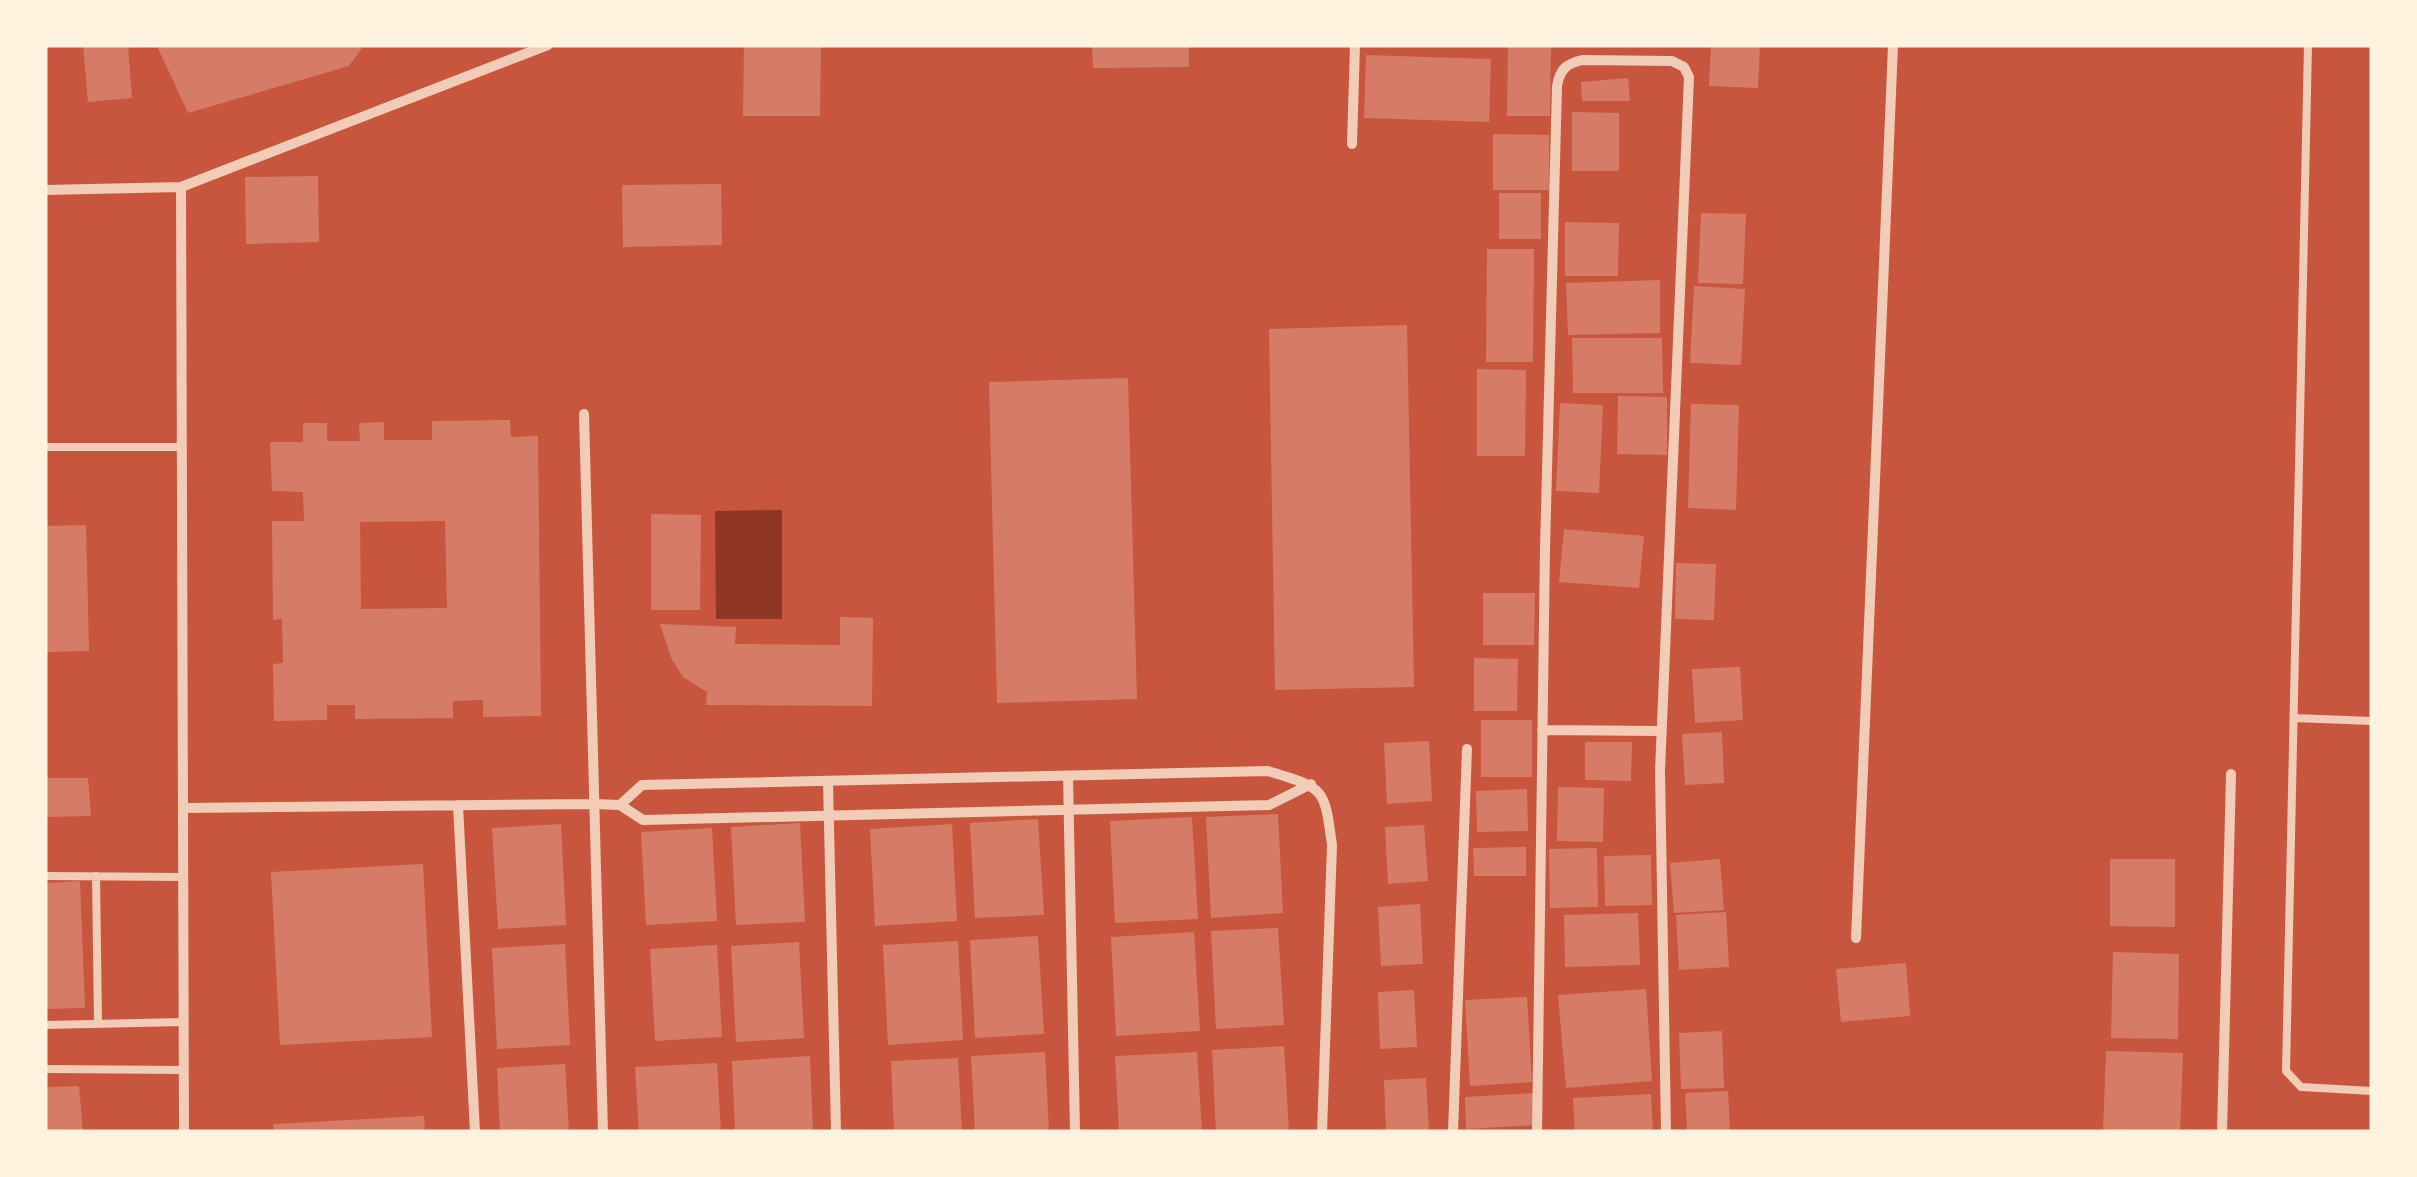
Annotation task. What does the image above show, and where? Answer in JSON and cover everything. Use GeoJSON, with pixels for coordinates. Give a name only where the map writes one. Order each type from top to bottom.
{"type":"FeatureCollection","features":[{"type":"Feature","properties":{"kind":"street"},"geometry":{"type":"LineString","coordinates":[[45,190],[181,187],[548,45]]}},
{"type":"Feature","properties":{"kind":"street"},"geometry":{"type":"LineString","coordinates":[[1352,144],[1356,45]]}},
{"type":"Feature","properties":{"kind":"street"},"geometry":{"type":"LineString","coordinates":[[1856,938],[1893,45]]}},
{"type":"Feature","properties":{"kind":"street"},"geometry":{"type":"LineString","coordinates":[[1538,1132],[1556,86],[1560,72],[1569,63],[1582,60],[1672,61],[1684,67],[1690,77],[1661,731],[1666,1132]]}},
{"type":"Feature","properties":{"kind":"street"},"geometry":{"type":"LineString","coordinates":[[181,187],[184,1132]]}},
{"type":"Feature","properties":{"kind":"street"},"geometry":{"type":"LineString","coordinates":[[584,414],[604,1132]]}},
{"type":"Feature","properties":{"kind":"street"},"geometry":{"type":"LineString","coordinates":[[1542,730],[1661,731]]}},
{"type":"Feature","properties":{"kind":"street"},"geometry":{"type":"LineString","coordinates":[[1453,1132],[1467,748]]}},
{"type":"Feature","properties":{"kind":"street"},"geometry":{"type":"LineString","coordinates":[[620,805],[642,786],[1268,771],[1311,784],[1326,799],[1332,845],[1322,1132]]}},
{"type":"Feature","properties":{"kind":"street"},"geometry":{"type":"LineString","coordinates":[[2222,1132],[2231,774]]}},
{"type":"Feature","properties":{"kind":"street"},"geometry":{"type":"LineString","coordinates":[[1068,776],[1075,1132]]}},
{"type":"Feature","properties":{"kind":"street"},"geometry":{"type":"LineString","coordinates":[[828,781],[836,1132]]}},
{"type":"Feature","properties":{"kind":"street"},"geometry":{"type":"LineString","coordinates":[[184,808],[593,804],[620,805],[643,820],[1269,804],[1311,784]]}},
{"type":"Feature","properties":{"kind":"street"},"geometry":{"type":"LineString","coordinates":[[458,805],[475,1132]]}},
{"type":"Feature","properties":{"kind":"lane"},"geometry":{"type":"LineString","coordinates":[[2308,45],[2286,1071],[2301,1087],[2372,1091]]}},
{"type":"Feature","properties":{"kind":"lane"},"geometry":{"type":"LineString","coordinates":[[45,448],[181,447]]}},
{"type":"Feature","properties":{"kind":"lane"},"geometry":{"type":"LineString","coordinates":[[2294,718],[2372,721]]}},
{"type":"Feature","properties":{"kind":"lane"},"geometry":{"type":"LineString","coordinates":[[45,876],[184,877]]}},
{"type":"Feature","properties":{"kind":"lane"},"geometry":{"type":"LineString","coordinates":[[96,876],[98,1024]]}},
{"type":"Feature","properties":{"kind":"lane"},"geometry":{"type":"LineString","coordinates":[[45,1025],[184,1022]]}},
{"type":"Feature","properties":{"kind":"lane"},"geometry":{"type":"LineString","coordinates":[[45,1069],[184,1070]]}},
{"type":"Feature","properties":{"kind":"shaded area"},"geometry":{"type":"Polygon","coordinates":[[[782,510],[782,619],[716,619],[715,511],[782,510]]]}},
{"type":"Feature","properties":{"kind":"building"},"geometry":{"type":"Polygon","coordinates":[[[83,45],[128,45],[132,98],[88,102],[83,45]]]}},
{"type":"Feature","properties":{"kind":"building"},"geometry":{"type":"Polygon","coordinates":[[[364,45],[349,66],[188,113],[158,48],[364,45]]]}},
{"type":"Feature","properties":{"kind":"building"},"geometry":{"type":"Polygon","coordinates":[[[744,45],[821,45],[820,116],[743,116],[744,45]]]}},
{"type":"Feature","properties":{"kind":"building"},"geometry":{"type":"Polygon","coordinates":[[[1092,45],[1189,45],[1189,67],[1093,68],[1092,45]]]}},
{"type":"Feature","properties":{"kind":"building"},"geometry":{"type":"Polygon","coordinates":[[[1508,45],[1551,45],[1550,116],[1507,116],[1508,45]]]}},
{"type":"Feature","properties":{"kind":"building"},"geometry":{"type":"Polygon","coordinates":[[[1711,45],[1760,45],[1758,88],[1709,86],[1711,45]]]}},
{"type":"Feature","properties":{"kind":"building"},"geometry":{"type":"Polygon","coordinates":[[[1366,55],[1491,59],[1489,122],[1364,118],[1366,55]]]}},
{"type":"Feature","properties":{"kind":"building"},"geometry":{"type":"Polygon","coordinates":[[[1628,78],[1630,101],[1582,101],[1581,82],[1628,78]]]}},
{"type":"Feature","properties":{"kind":"building"},"geometry":{"type":"Polygon","coordinates":[[[1572,112],[1619,113],[1619,171],[1572,171],[1572,112]]]}},
{"type":"Feature","properties":{"kind":"building"},"geometry":{"type":"Polygon","coordinates":[[[1493,134],[1549,135],[1549,190],[1493,190],[1493,134]]]}},
{"type":"Feature","properties":{"kind":"building"},"geometry":{"type":"Polygon","coordinates":[[[318,176],[319,242],[246,244],[245,177],[318,176]]]}},
{"type":"Feature","properties":{"kind":"building"},"geometry":{"type":"Polygon","coordinates":[[[721,184],[722,245],[623,247],[622,185],[721,184]]]}},
{"type":"Feature","properties":{"kind":"building"},"geometry":{"type":"Polygon","coordinates":[[[1499,193],[1541,193],[1541,239],[1499,239],[1499,193]]]}},
{"type":"Feature","properties":{"kind":"building"},"geometry":{"type":"Polygon","coordinates":[[[1701,213],[1746,214],[1743,284],[1698,283],[1701,213]]]}},
{"type":"Feature","properties":{"kind":"building"},"geometry":{"type":"Polygon","coordinates":[[[1565,222],[1619,223],[1618,276],[1565,276],[1565,222]]]}},
{"type":"Feature","properties":{"kind":"building"},"geometry":{"type":"Polygon","coordinates":[[[1487,249],[1534,249],[1533,362],[1486,362],[1487,249]]]}},
{"type":"Feature","properties":{"kind":"building"},"geometry":{"type":"Polygon","coordinates":[[[1660,280],[1660,333],[1568,335],[1566,283],[1660,280]]]}},
{"type":"Feature","properties":{"kind":"building"},"geometry":{"type":"Polygon","coordinates":[[[1694,286],[1745,289],[1741,365],[1690,363],[1694,286]]]}},
{"type":"Feature","properties":{"kind":"building"},"geometry":{"type":"Polygon","coordinates":[[[1407,325],[1414,687],[1275,690],[1269,329],[1407,325]]]}},
{"type":"Feature","properties":{"kind":"building"},"geometry":{"type":"Polygon","coordinates":[[[1572,338],[1662,338],[1663,393],[1573,393],[1572,338]]]}},
{"type":"Feature","properties":{"kind":"building"},"geometry":{"type":"Polygon","coordinates":[[[1477,369],[1526,370],[1525,456],[1477,456],[1477,369]]]}},
{"type":"Feature","properties":{"kind":"building"},"geometry":{"type":"Polygon","coordinates":[[[1128,378],[1137,699],[997,703],[989,382],[1128,378]]]}},
{"type":"Feature","properties":{"kind":"building"},"geometry":{"type":"Polygon","coordinates":[[[1618,396],[1667,397],[1667,455],[1617,454],[1618,396]]]}},
{"type":"Feature","properties":{"kind":"building"},"geometry":{"type":"Polygon","coordinates":[[[1560,403],[1603,405],[1599,493],[1556,491],[1560,403]]]}},
{"type":"Feature","properties":{"kind":"building"},"geometry":{"type":"Polygon","coordinates":[[[1691,404],[1739,405],[1736,510],[1688,508],[1691,404]]]}},
{"type":"Feature","properties":{"kind":"building"},"geometry":{"type":"Polygon","coordinates":[[[510,420],[511,437],[538,436],[541,716],[483,717],[483,700],[453,701],[453,718],[355,719],[355,705],[327,705],[327,720],[274,721],[273,664],[283,663],[282,619],[273,620],[272,521],[304,521],[303,492],[272,491],[270,442],[303,442],[303,423],[327,423],[327,441],[360,441],[359,423],[384,422],[384,440],[432,440],[432,421],[510,420]],[[445,521],[360,522],[361,609],[447,608],[445,521]]]}},
{"type":"Feature","properties":{"kind":"building"},"geometry":{"type":"Polygon","coordinates":[[[651,514],[701,515],[700,610],[651,610],[651,514]]]}},
{"type":"Feature","properties":{"kind":"building"},"geometry":{"type":"Polygon","coordinates":[[[86,525],[89,651],[45,652],[45,526],[86,525]]]}},
{"type":"Feature","properties":{"kind":"building"},"geometry":{"type":"Polygon","coordinates":[[[1564,529],[1644,536],[1639,588],[1559,582],[1564,529]]]}},
{"type":"Feature","properties":{"kind":"building"},"geometry":{"type":"Polygon","coordinates":[[[1676,563],[1716,564],[1714,620],[1675,619],[1676,563]]]}},
{"type":"Feature","properties":{"kind":"building"},"geometry":{"type":"Polygon","coordinates":[[[1483,593],[1535,593],[1534,645],[1483,645],[1483,593]]]}},
{"type":"Feature","properties":{"kind":"building"},"geometry":{"type":"Polygon","coordinates":[[[840,617],[873,618],[872,706],[706,705],[707,692],[683,677],[671,658],[660,624],[736,627],[735,644],[840,645],[840,617]]]}},
{"type":"Feature","properties":{"kind":"building"},"geometry":{"type":"Polygon","coordinates":[[[1474,658],[1518,659],[1517,711],[1474,711],[1474,658]]]}},
{"type":"Feature","properties":{"kind":"building"},"geometry":{"type":"Polygon","coordinates":[[[1740,667],[1743,720],[1695,723],[1692,669],[1740,667]]]}},
{"type":"Feature","properties":{"kind":"building"},"geometry":{"type":"Polygon","coordinates":[[[1481,720],[1532,720],[1532,777],[1481,777],[1481,720]]]}},
{"type":"Feature","properties":{"kind":"building"},"geometry":{"type":"Polygon","coordinates":[[[1722,732],[1724,783],[1685,785],[1682,734],[1722,732]]]}},
{"type":"Feature","properties":{"kind":"building"},"geometry":{"type":"Polygon","coordinates":[[[1429,741],[1432,801],[1387,804],[1384,743],[1429,741]]]}},
{"type":"Feature","properties":{"kind":"building"},"geometry":{"type":"Polygon","coordinates":[[[1585,742],[1632,742],[1631,781],[1585,780],[1585,742]]]}},
{"type":"Feature","properties":{"kind":"building"},"geometry":{"type":"Polygon","coordinates":[[[45,778],[88,778],[91,816],[45,817],[45,778]]]}},
{"type":"Feature","properties":{"kind":"building"},"geometry":{"type":"Polygon","coordinates":[[[1558,787],[1604,788],[1603,842],[1557,841],[1558,787]]]}},
{"type":"Feature","properties":{"kind":"building"},"geometry":{"type":"Polygon","coordinates":[[[1527,789],[1528,831],[1477,832],[1476,791],[1527,789]]]}},
{"type":"Feature","properties":{"kind":"building"},"geometry":{"type":"Polygon","coordinates":[[[1278,814],[1283,913],[1211,918],[1206,817],[1278,814]]]}},
{"type":"Feature","properties":{"kind":"building"},"geometry":{"type":"Polygon","coordinates":[[[1192,817],[1198,919],[1115,923],[1110,821],[1192,817]]]}},
{"type":"Feature","properties":{"kind":"building"},"geometry":{"type":"Polygon","coordinates":[[[1038,819],[1044,915],[975,918],[970,823],[1038,819]]]}},
{"type":"Feature","properties":{"kind":"building"},"geometry":{"type":"Polygon","coordinates":[[[800,823],[805,922],[736,925],[731,827],[800,823]]]}},
{"type":"Feature","properties":{"kind":"building"},"geometry":{"type":"Polygon","coordinates":[[[561,824],[566,925],[498,929],[492,828],[561,824]]]}},
{"type":"Feature","properties":{"kind":"building"},"geometry":{"type":"Polygon","coordinates":[[[952,824],[957,921],[875,926],[870,829],[952,824]]]}},
{"type":"Feature","properties":{"kind":"building"},"geometry":{"type":"Polygon","coordinates":[[[1424,825],[1428,881],[1388,884],[1385,827],[1424,825]]]}},
{"type":"Feature","properties":{"kind":"building"},"geometry":{"type":"Polygon","coordinates":[[[712,828],[717,921],[646,925],[641,832],[712,828]]]}},
{"type":"Feature","properties":{"kind":"building"},"geometry":{"type":"Polygon","coordinates":[[[1526,847],[1526,876],[1474,876],[1473,848],[1526,847]]]}},
{"type":"Feature","properties":{"kind":"building"},"geometry":{"type":"Polygon","coordinates":[[[1597,848],[1598,907],[1550,908],[1549,849],[1597,848]]]}},
{"type":"Feature","properties":{"kind":"building"},"geometry":{"type":"Polygon","coordinates":[[[1651,855],[1652,905],[1605,906],[1604,856],[1651,855]]]}},
{"type":"Feature","properties":{"kind":"building"},"geometry":{"type":"Polygon","coordinates":[[[1720,859],[1724,910],[1674,913],[1670,863],[1720,859]]]}},
{"type":"Feature","properties":{"kind":"building"},"geometry":{"type":"Polygon","coordinates":[[[2110,859],[2175,859],[2175,927],[2110,926],[2110,859]]]}},
{"type":"Feature","properties":{"kind":"building"},"geometry":{"type":"Polygon","coordinates":[[[423,864],[432,1037],[280,1045],[271,872],[423,864]]]}},
{"type":"Feature","properties":{"kind":"building"},"geometry":{"type":"Polygon","coordinates":[[[80,881],[85,1008],[45,1009],[45,883],[80,881]]]}},
{"type":"Feature","properties":{"kind":"building"},"geometry":{"type":"Polygon","coordinates":[[[1420,904],[1423,964],[1381,966],[1378,907],[1420,904]]]}},
{"type":"Feature","properties":{"kind":"building"},"geometry":{"type":"Polygon","coordinates":[[[1726,912],[1729,967],[1679,970],[1676,915],[1726,912]]]}},
{"type":"Feature","properties":{"kind":"building"},"geometry":{"type":"Polygon","coordinates":[[[1638,913],[1640,965],[1565,967],[1564,915],[1638,913]]]}},
{"type":"Feature","properties":{"kind":"building"},"geometry":{"type":"Polygon","coordinates":[[[1278,928],[1284,1025],[1216,1029],[1211,931],[1278,928]]]}},
{"type":"Feature","properties":{"kind":"building"},"geometry":{"type":"Polygon","coordinates":[[[1194,932],[1200,1031],[1116,1036],[1111,937],[1194,932]]]}},
{"type":"Feature","properties":{"kind":"building"},"geometry":{"type":"Polygon","coordinates":[[[1038,936],[1044,1034],[975,1038],[970,940],[1038,936]]]}},
{"type":"Feature","properties":{"kind":"building"},"geometry":{"type":"Polygon","coordinates":[[[958,941],[963,1040],[888,1045],[883,945],[958,941]]]}},
{"type":"Feature","properties":{"kind":"building"},"geometry":{"type":"Polygon","coordinates":[[[799,942],[804,1038],[736,1042],[731,946],[799,942]]]}},
{"type":"Feature","properties":{"kind":"building"},"geometry":{"type":"Polygon","coordinates":[[[565,944],[570,1045],[497,1049],[492,948],[565,944]]]}},
{"type":"Feature","properties":{"kind":"building"},"geometry":{"type":"Polygon","coordinates":[[[717,945],[722,1037],[655,1041],[650,949],[717,945]]]}},
{"type":"Feature","properties":{"kind":"building"},"geometry":{"type":"Polygon","coordinates":[[[2113,952],[2179,954],[2178,1039],[2111,1038],[2113,952]]]}},
{"type":"Feature","properties":{"kind":"building"},"geometry":{"type":"Polygon","coordinates":[[[1906,963],[1910,1016],[1841,1022],[1836,969],[1906,963]]]}},
{"type":"Feature","properties":{"kind":"building"},"geometry":{"type":"Polygon","coordinates":[[[1646,989],[1652,1081],[1566,1088],[1558,995],[1646,989]]]}},
{"type":"Feature","properties":{"kind":"building"},"geometry":{"type":"Polygon","coordinates":[[[1414,990],[1417,1047],[1380,1049],[1378,992],[1414,990]]]}},
{"type":"Feature","properties":{"kind":"building"},"geometry":{"type":"Polygon","coordinates":[[[1527,997],[1532,1082],[1470,1086],[1465,1000],[1527,997]]]}},
{"type":"Feature","properties":{"kind":"building"},"geometry":{"type":"Polygon","coordinates":[[[1722,1031],[1724,1088],[1681,1089],[1679,1033],[1722,1031]]]}},
{"type":"Feature","properties":{"kind":"building"},"geometry":{"type":"Polygon","coordinates":[[[1284,1046],[1289,1132],[1216,1132],[1212,1050],[1284,1046]]]}},
{"type":"Feature","properties":{"kind":"building"},"geometry":{"type":"Polygon","coordinates":[[[2106,1051],[2183,1053],[2180,1132],[2103,1131],[2106,1051]]]}},
{"type":"Feature","properties":{"kind":"building"},"geometry":{"type":"Polygon","coordinates":[[[1045,1052],[1049,1132],[975,1132],[971,1056],[1045,1052]]]}},
{"type":"Feature","properties":{"kind":"building"},"geometry":{"type":"Polygon","coordinates":[[[1197,1052],[1202,1132],[1119,1132],[1115,1056],[1197,1052]]]}},
{"type":"Feature","properties":{"kind":"building"},"geometry":{"type":"Polygon","coordinates":[[[810,1056],[813,1132],[735,1132],[732,1061],[810,1056]]]}},
{"type":"Feature","properties":{"kind":"building"},"geometry":{"type":"Polygon","coordinates":[[[958,1058],[962,1132],[894,1132],[891,1061],[958,1058]]]}},
{"type":"Feature","properties":{"kind":"building"},"geometry":{"type":"Polygon","coordinates":[[[717,1063],[721,1132],[639,1132],[635,1067],[717,1063]]]}},
{"type":"Feature","properties":{"kind":"building"},"geometry":{"type":"Polygon","coordinates":[[[565,1064],[569,1132],[500,1132],[497,1068],[565,1064]]]}},
{"type":"Feature","properties":{"kind":"building"},"geometry":{"type":"Polygon","coordinates":[[[1426,1078],[1429,1132],[1386,1132],[1384,1080],[1426,1078]]]}},
{"type":"Feature","properties":{"kind":"building"},"geometry":{"type":"Polygon","coordinates":[[[79,1086],[83,1132],[45,1132],[45,1087],[79,1086]]]}},
{"type":"Feature","properties":{"kind":"building"},"geometry":{"type":"Polygon","coordinates":[[[1728,1091],[1730,1132],[1687,1132],[1685,1093],[1728,1091]]]}},
{"type":"Feature","properties":{"kind":"building"},"geometry":{"type":"Polygon","coordinates":[[[1534,1093],[1536,1125],[1466,1129],[1465,1097],[1534,1093]]]}},
{"type":"Feature","properties":{"kind":"building"},"geometry":{"type":"Polygon","coordinates":[[[1651,1094],[1653,1132],[1575,1132],[1573,1098],[1651,1094]]]}},
{"type":"Feature","properties":{"kind":"building"},"geometry":{"type":"Polygon","coordinates":[[[424,1116],[425,1132],[274,1132],[273,1124],[424,1116]]]}}]}
